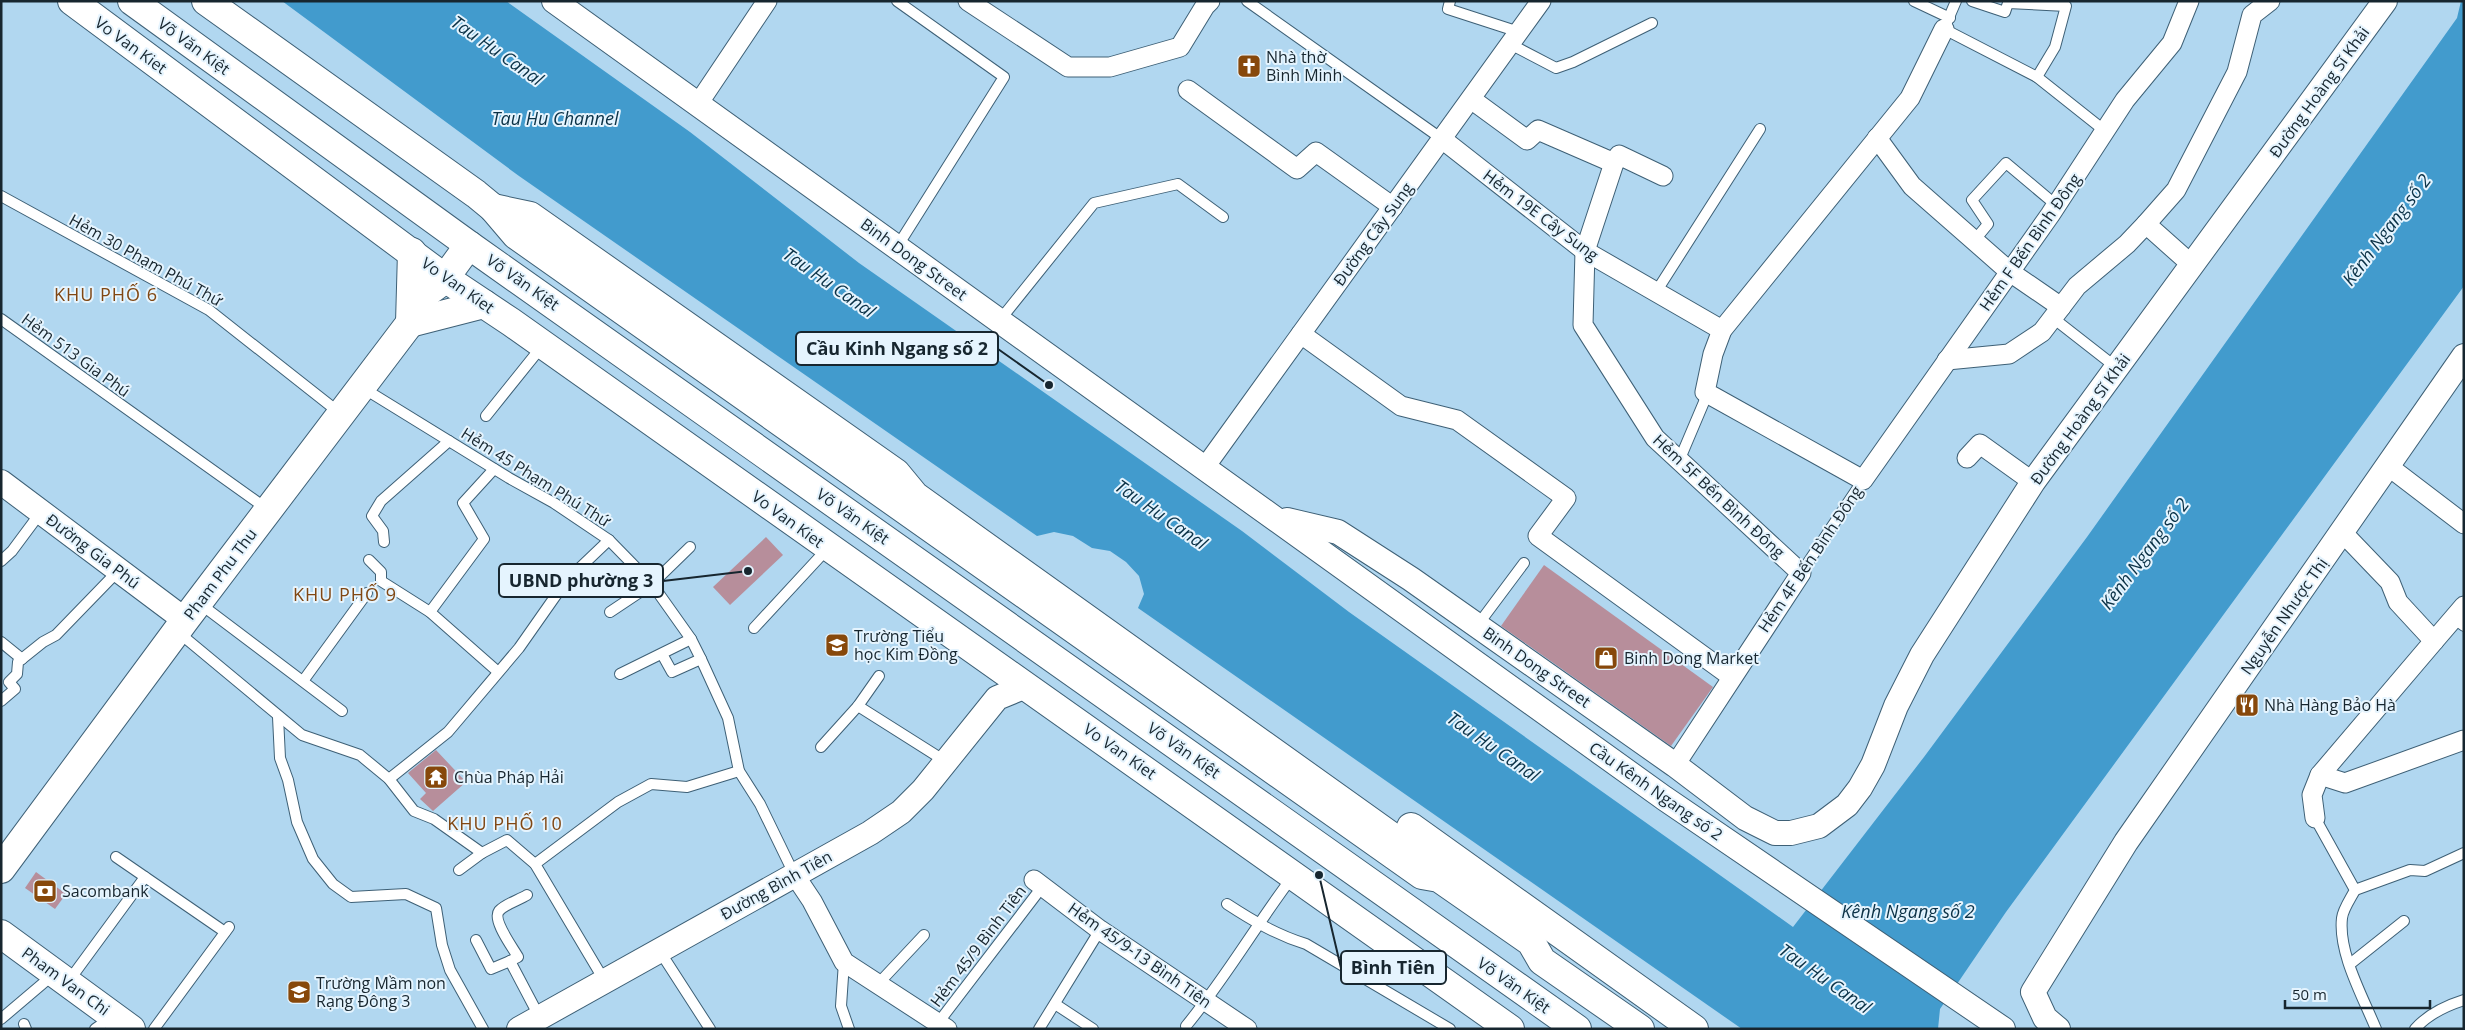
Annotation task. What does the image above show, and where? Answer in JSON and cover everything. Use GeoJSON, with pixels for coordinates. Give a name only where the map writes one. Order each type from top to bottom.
{"type":"FeatureCollection","features":[{"type":"Feature","properties":{"kind":"main road","name":"Vo Van Kiet"},"geometry":{"type":"LineString","coordinates":[[72,1],[412,252],[442,281],[484,304],[543,345],[1510,1029]]}},
{"type":"Feature","properties":{"kind":"main road","name":"Võ Văn Kiệt"},"geometry":{"type":"LineString","coordinates":[[132,1],[469,245],[1576,1029]]}},
{"type":"Feature","properties":{"kind":"main road"},"geometry":{"type":"LineString","coordinates":[[206,1],[493,208],[516,235],[524,241],[1422,875],[1439,878]]}},
{"type":"Feature","properties":{"kind":"main road"},"geometry":{"type":"LineString","coordinates":[[493,208],[530,216],[896,473],[915,496],[1430,864],[1439,878],[1531,942],[1554,949],[1667,1029]]}},
{"type":"Feature","properties":{"kind":"main road","name":"Pham Phu Thu"},"geometry":{"type":"LineString","coordinates":[[1,869],[187,618],[363,388],[410,323],[421,318],[439,296],[442,281],[469,245],[493,208]]}},
{"type":"Feature","properties":{"kind":"main road"},"geometry":{"type":"LineString","coordinates":[[412,252],[410,323],[484,304]]}},
{"type":"Feature","properties":{"kind":"main road"},"geometry":{"type":"LineString","coordinates":[[896,473],[926,480],[1694,1029]]}},
{"type":"Feature","properties":{"kind":"main road","name":"Pham Van Chi"},"geometry":{"type":"LineString","coordinates":[[1,934],[61,978],[113,1025]]}},
{"type":"Feature","properties":{"kind":"main road"},"geometry":{"type":"LineString","coordinates":[[1531,942],[1542,961],[1640,1029]]}},
{"type":"Feature","properties":{"kind":"street"},"geometry":{"type":"LineString","coordinates":[[698,104],[767,1]]}},
{"type":"Feature","properties":{"kind":"street"},"geometry":{"type":"LineString","coordinates":[[968,1],[1068,67],[1110,68],[1180,47],[1210,1]]}},
{"type":"Feature","properties":{"kind":"street","name":"Đường Cây Sung"},"geometry":{"type":"LineString","coordinates":[[1205,467],[1541,1]]}},
{"type":"Feature","properties":{"kind":"street","name":"Hẻm F Bến Bình Đông"},"geometry":{"type":"LineString","coordinates":[[1863,480],[2010,272],[2125,100],[2172,43],[2189,1]]}},
{"type":"Feature","properties":{"kind":"street"},"geometry":{"type":"LineString","coordinates":[[1947,360],[2009,354],[2042,332],[2077,286],[2127,244],[2146,224],[2176,190],[2238,72],[2252,14],[2270,1]]}},
{"type":"Feature","properties":{"kind":"street","name":"Đường Hoàng Sĩ Khải"},"geometry":{"type":"LineString","coordinates":[[1791,833],[1806,831],[1831,818],[1847,805],[1860,788],[1873,765],[1896,706],[1922,655],[2034,482],[2385,1]]}},
{"type":"Feature","properties":{"kind":"street","name":"Binh Dong Street"},"geometry":{"type":"LineString","coordinates":[[557,2],[1313,545]]}},
{"type":"Feature","properties":{"kind":"street"},"geometry":{"type":"LineString","coordinates":[[1863,480],[1705,392],[1713,354],[1722,330],[1910,98],[1947,24]]}},
{"type":"Feature","properties":{"kind":"street"},"geometry":{"type":"LineString","coordinates":[[1188,90],[1297,169],[1316,152],[1393,207]]}},
{"type":"Feature","properties":{"kind":"street"},"geometry":{"type":"LineString","coordinates":[[1471,99],[1527,140],[1538,130],[1614,163],[1619,155],[1663,176]]}},
{"type":"Feature","properties":{"kind":"street"},"geometry":{"type":"LineString","coordinates":[[1877,138],[1912,186],[2057,313]]}},
{"type":"Feature","properties":{"kind":"street","name":"Hẻm 19E Cây Sung"},"geometry":{"type":"LineString","coordinates":[[1442,139],[1585,251],[1722,330]]}},
{"type":"Feature","properties":{"kind":"street","name":"Hẻm 5F Bến Bình Đông"},"geometry":{"type":"LineString","coordinates":[[1614,163],[1585,251],[1583,325],[1655,438],[1801,573]]}},
{"type":"Feature","properties":{"kind":"street"},"geometry":{"type":"LineString","coordinates":[[2146,224],[2192,265]]}},
{"type":"Feature","properties":{"kind":"street"},"geometry":{"type":"LineString","coordinates":[[1301,334],[1401,406],[1457,420],[1566,498],[1538,536],[1732,677]]}},
{"type":"Feature","properties":{"kind":"street","name":"Nguyễn Nhược Thị"},"geometry":{"type":"LineString","coordinates":[[2058,1029],[2045,1018],[2033,992],[2126,842],[2464,356]]}},
{"type":"Feature","properties":{"kind":"street"},"geometry":{"type":"LineString","coordinates":[[1967,458],[1980,444],[2034,482]]}},
{"type":"Feature","properties":{"kind":"street"},"geometry":{"type":"LineString","coordinates":[[2388,466],[2464,524]]}},
{"type":"Feature","properties":{"kind":"street","name":"Đường Gia Phú"},"geometry":{"type":"LineString","coordinates":[[1,482],[187,618]]}},
{"type":"Feature","properties":{"kind":"street","name":"Binh Dong Street"},"geometry":{"type":"LineString","coordinates":[[1274,517],[1338,532],[1411,579],[1675,765],[1745,818],[1775,832],[1791,833]]}},
{"type":"Feature","properties":{"kind":"street"},"geometry":{"type":"LineString","coordinates":[[2342,532],[2390,582],[2398,602],[2434,641]]}},
{"type":"Feature","properties":{"kind":"street","name":"Cầu Kênh Ngang số 2"},"geometry":{"type":"LineString","coordinates":[[1313,545],[1664,798],[2004,1029]]}},
{"type":"Feature","properties":{"kind":"street","name":"Hẻm 4F Bến Bình Đông"},"geometry":{"type":"LineString","coordinates":[[1675,765],[1801,573]]}},
{"type":"Feature","properties":{"kind":"street"},"geometry":{"type":"LineString","coordinates":[[2315,818],[2312,795],[2320,775],[2434,641],[2460,617]]}},
{"type":"Feature","properties":{"kind":"street"},"geometry":{"type":"LineString","coordinates":[[992,662],[997,698]]}},
{"type":"Feature","properties":{"kind":"street","name":"Đường Bình Tiên"},"geometry":{"type":"LineString","coordinates":[[529,1023],[870,833],[901,812],[923,790],[997,698],[1026,686]]}},
{"type":"Feature","properties":{"kind":"street"},"geometry":{"type":"LineString","coordinates":[[2320,775],[2345,784],[2464,740]]}},
{"type":"Feature","properties":{"kind":"street"},"geometry":{"type":"LineString","coordinates":[[794,874],[812,901],[844,962],[943,1026]]}},
{"type":"Feature","properties":{"kind":"street","name":"Hẻm 45/9-13 Bình Tiên"},"geometry":{"type":"LineString","coordinates":[[1038,883],[1100,930],[1247,1029]]}},
{"type":"Feature","properties":{"kind":"lane"},"geometry":{"type":"LineString","coordinates":[[896,246],[1004,77],[897,1]]}},
{"type":"Feature","properties":{"kind":"lane"},"geometry":{"type":"LineString","coordinates":[[1247,1],[1442,139]]}},
{"type":"Feature","properties":{"kind":"lane"},"geometry":{"type":"LineString","coordinates":[[1450,1],[1448,9],[1515,38],[1556,68],[1573,62],[1652,23]]}},
{"type":"Feature","properties":{"kind":"lane"},"geometry":{"type":"LineString","coordinates":[[1914,1],[1947,24],[2037,77],[2105,131]]}},
{"type":"Feature","properties":{"kind":"lane"},"geometry":{"type":"LineString","coordinates":[[1947,24],[1956,1]]}},
{"type":"Feature","properties":{"kind":"lane"},"geometry":{"type":"LineString","coordinates":[[1972,1],[2005,12],[2008,3],[2066,6],[2055,47],[2037,77]]}},
{"type":"Feature","properties":{"kind":"lane"},"geometry":{"type":"LineString","coordinates":[[1656,292],[1760,129]]}},
{"type":"Feature","properties":{"kind":"lane"},"geometry":{"type":"LineString","coordinates":[[1974,240],[1988,224],[1972,200],[2006,163],[2056,205]]}},
{"type":"Feature","properties":{"kind":"lane"},"geometry":{"type":"LineString","coordinates":[[1000,320],[1094,203],[1178,184],[1223,217]]}},
{"type":"Feature","properties":{"kind":"lane","name":"Hẻm 30 Phạm Phú Thứ"},"geometry":{"type":"LineString","coordinates":[[1,196],[209,310],[342,414]]}},
{"type":"Feature","properties":{"kind":"lane"},"geometry":{"type":"LineString","coordinates":[[2057,313],[2117,368]]}},
{"type":"Feature","properties":{"kind":"lane","name":"Hẻm 513 Gia Phú"},"geometry":{"type":"LineString","coordinates":[[1,320],[269,510]]}},
{"type":"Feature","properties":{"kind":"lane"},"geometry":{"type":"LineString","coordinates":[[486,416],[543,345]]}},
{"type":"Feature","properties":{"kind":"lane","name":"Hẻm 45 Phạm Phú Thứ"},"geometry":{"type":"LineString","coordinates":[[363,388],[494,469],[554,503],[609,540],[652,584],[691,639],[728,718],[739,771]]}},
{"type":"Feature","properties":{"kind":"lane"},"geometry":{"type":"LineString","coordinates":[[1679,461],[1704,402],[1705,392]]}},
{"type":"Feature","properties":{"kind":"lane"},"geometry":{"type":"LineString","coordinates":[[384,542],[383,531],[372,516],[381,500],[449,441]]}},
{"type":"Feature","properties":{"kind":"lane"},"geometry":{"type":"LineString","coordinates":[[430,612],[484,540],[463,503],[494,469]]}},
{"type":"Feature","properties":{"kind":"lane","name":"Hẻm 4F Bến Bình Đông"},"geometry":{"type":"LineString","coordinates":[[1801,573],[1863,480]]}},
{"type":"Feature","properties":{"kind":"lane"},"geometry":{"type":"LineString","coordinates":[[1,561],[12,551],[42,512]]}},
{"type":"Feature","properties":{"kind":"lane"},"geometry":{"type":"LineString","coordinates":[[388,779],[448,732],[497,671],[519,648],[566,581],[609,540]]}},
{"type":"Feature","properties":{"kind":"lane"},"geometry":{"type":"LineString","coordinates":[[610,612],[652,584],[690,547]]}},
{"type":"Feature","properties":{"kind":"lane"},"geometry":{"type":"LineString","coordinates":[[754,628],[829,548]]}},
{"type":"Feature","properties":{"kind":"lane"},"geometry":{"type":"LineString","coordinates":[[369,560],[382,572],[382,581],[430,612],[497,671]]}},
{"type":"Feature","properties":{"kind":"lane"},"geometry":{"type":"LineString","coordinates":[[1477,626],[1524,563]]}},
{"type":"Feature","properties":{"kind":"lane"},"geometry":{"type":"LineString","coordinates":[[1,701],[15,689],[9,682],[17,674],[18,662],[56,634],[119,570]]}},
{"type":"Feature","properties":{"kind":"lane"},"geometry":{"type":"LineString","coordinates":[[303,681],[367,593]]}},
{"type":"Feature","properties":{"kind":"lane"},"geometry":{"type":"LineString","coordinates":[[187,618],[303,681],[342,711]]}},
{"type":"Feature","properties":{"kind":"lane"},"geometry":{"type":"LineString","coordinates":[[187,618],[278,717],[302,735],[360,755],[388,779],[414,811],[434,818],[482,853]]}},
{"type":"Feature","properties":{"kind":"lane"},"geometry":{"type":"LineString","coordinates":[[620,674],[691,639]]}},
{"type":"Feature","properties":{"kind":"lane"},"geometry":{"type":"LineString","coordinates":[[1,642],[22,659]]}},
{"type":"Feature","properties":{"kind":"lane"},"geometry":{"type":"LineString","coordinates":[[662,654],[672,672],[701,659]]}},
{"type":"Feature","properties":{"kind":"lane"},"geometry":{"type":"LineString","coordinates":[[821,747],[858,706],[879,676]]}},
{"type":"Feature","properties":{"kind":"lane"},"geometry":{"type":"LineString","coordinates":[[858,706],[945,761]]}},
{"type":"Feature","properties":{"kind":"lane"},"geometry":{"type":"LineString","coordinates":[[278,717],[280,758],[297,822],[313,859],[332,884],[351,897],[406,894],[436,908],[442,945],[450,970],[483,1029]]}},
{"type":"Feature","properties":{"kind":"lane"},"geometry":{"type":"LineString","coordinates":[[535,864],[618,802],[651,784],[687,787],[739,771],[760,804],[794,874]]}},
{"type":"Feature","properties":{"kind":"lane"},"geometry":{"type":"LineString","coordinates":[[2315,818],[2355,890]]}},
{"type":"Feature","properties":{"kind":"lane"},"geometry":{"type":"LineString","coordinates":[[459,870],[482,853],[507,840],[535,864],[604,980]]}},
{"type":"Feature","properties":{"kind":"lane"},"geometry":{"type":"LineString","coordinates":[[2376,1029],[2342,940],[2342,917],[2355,890],[2410,870],[2425,871],[2464,853]]}},
{"type":"Feature","properties":{"kind":"lane"},"geometry":{"type":"LineString","coordinates":[[116,856],[145,877],[227,929],[154,1029]]}},
{"type":"Feature","properties":{"kind":"lane"},"geometry":{"type":"LineString","coordinates":[[1186,1026],[1206,1001],[1257,924],[1293,875]]}},
{"type":"Feature","properties":{"kind":"lane"},"geometry":{"type":"LineString","coordinates":[[1,1019],[61,978],[145,877]]}},
{"type":"Feature","properties":{"kind":"lane","name":"Hẻm 45/9 Bình Tiên"},"geometry":{"type":"LineString","coordinates":[[943,1026],[1038,883]]}},
{"type":"Feature","properties":{"kind":"lane"},"geometry":{"type":"LineString","coordinates":[[476,940],[491,969],[518,956],[498,923],[497,915],[500,910],[527,895]]}},
{"type":"Feature","properties":{"kind":"lane"},"geometry":{"type":"LineString","coordinates":[[1227,904],[1257,924],[1286,938],[1306,944],[1450,1029]]}},
{"type":"Feature","properties":{"kind":"lane"},"geometry":{"type":"LineString","coordinates":[[2350,964],[2404,921]]}},
{"type":"Feature","properties":{"kind":"lane"},"geometry":{"type":"LineString","coordinates":[[1039,1029],[1100,930]]}},
{"type":"Feature","properties":{"kind":"lane"},"geometry":{"type":"LineString","coordinates":[[878,984],[924,935]]}},
{"type":"Feature","properties":{"kind":"lane"},"geometry":{"type":"LineString","coordinates":[[659,950],[710,1029]]}},
{"type":"Feature","properties":{"kind":"lane"},"geometry":{"type":"LineString","coordinates":[[510,961],[529,1023]]}},
{"type":"Feature","properties":{"kind":"lane"},"geometry":{"type":"LineString","coordinates":[[844,962],[841,1006],[849,1029]]}},
{"type":"Feature","properties":{"kind":"lane"},"geometry":{"type":"LineString","coordinates":[[2414,1029],[2437,1011],[2464,1000]]}},
{"type":"Feature","properties":{"kind":"lane"},"geometry":{"type":"LineString","coordinates":[[1055,1004],[1093,1029]]}},
{"type":"Feature","properties":{"kind":"water"},"geometry":{"type":"Polygon","coordinates":[[[282,1],[506,1],[690,132],[859,263],[1242,531],[1349,612],[1793,927],[1924,757],[2087,537],[2457,18],[2461,1],[2464,1],[2464,286],[2006,912],[1940,1009],[1938,1029],[1742,1029],[1138,608],[1144,594],[1139,576],[1126,562],[1110,551],[1092,548],[1073,536],[1054,532],[1037,536],[519,176],[282,1]]]}},
{"type":"Feature","properties":{"kind":"building"},"geometry":{"type":"Polygon","coordinates":[[[766,537],[783,555],[730,605],[713,587],[766,537]]]}},
{"type":"Feature","properties":{"kind":"building","name":"Binh Dong Market"},"geometry":{"type":"Polygon","coordinates":[[[1544,565],[1713,687],[1671,746],[1501,626],[1544,565]]]}},
{"type":"Feature","properties":{"kind":"building","name":"Chùa Pháp Hải"},"geometry":{"type":"Polygon","coordinates":[[[436,750],[466,782],[433,811],[420,799],[426,793],[408,773],[436,750]]]}},
{"type":"Feature","properties":{"kind":"building","name":"Sacombank"},"geometry":{"type":"Polygon","coordinates":[[[36,872],[66,894],[55,909],[25,888],[36,872]]]}},
{"type":"Feature","properties":{"kind":"place","name":"Nhà thờ Bình Minh"},"geometry":{"type":"Point","coordinates":[1249,66]}},
{"type":"Feature","properties":{"kind":"place","name":"Cầu Kinh Ngang số 2"},"geometry":{"type":"Point","coordinates":[1049,385]}},
{"type":"Feature","properties":{"kind":"place","name":"UBND phường 3"},"geometry":{"type":"Point","coordinates":[748,571]}},
{"type":"Feature","properties":{"kind":"place","name":"Trường Tiểu học Kim Đồng"},"geometry":{"type":"Point","coordinates":[837,645]}},
{"type":"Feature","properties":{"kind":"place","name":"Binh Dong Market"},"geometry":{"type":"Point","coordinates":[1606,658]}},
{"type":"Feature","properties":{"kind":"place","name":"Nhà Hàng Bảo Hà"},"geometry":{"type":"Point","coordinates":[2247,705]}},
{"type":"Feature","properties":{"kind":"place","name":"Chùa Pháp Hải"},"geometry":{"type":"Point","coordinates":[436,777]}},
{"type":"Feature","properties":{"kind":"place","name":"Bình Tiên"},"geometry":{"type":"Point","coordinates":[1319,875]}},
{"type":"Feature","properties":{"kind":"place","name":"Sacombank"},"geometry":{"type":"Point","coordinates":[45,891]}},
{"type":"Feature","properties":{"kind":"place","name":"Trường Mầm non Rạng Đông 3"},"geometry":{"type":"Point","coordinates":[299,992]}},
{"type":"Feature","properties":{"kind":"district","name":"KHU PHỐ 6"},"geometry":{"type":"Point","coordinates":[106,295]}},
{"type":"Feature","properties":{"kind":"district","name":"KHU PHỐ 9"},"geometry":{"type":"Point","coordinates":[345,595]}},
{"type":"Feature","properties":{"kind":"district","name":"KHU PHỐ 10"},"geometry":{"type":"Point","coordinates":[505,824]}},
{"type":"Feature","properties":{"kind":"water label","name":"Tau Hu Canal"},"geometry":{"type":"Point","coordinates":[497,51]}},
{"type":"Feature","properties":{"kind":"water label","name":"Tau Hu Channel"},"geometry":{"type":"Point","coordinates":[555,119]}},
{"type":"Feature","properties":{"kind":"water label","name":"Kênh Ngang số 2"},"geometry":{"type":"Point","coordinates":[2387,230]}},
{"type":"Feature","properties":{"kind":"water label","name":"Tau Hu Canal"},"geometry":{"type":"Point","coordinates":[829,283]}},
{"type":"Feature","properties":{"kind":"water label","name":"Tau Hu Canal"},"geometry":{"type":"Point","coordinates":[1161,515]}},
{"type":"Feature","properties":{"kind":"water label","name":"Kênh Ngang số 2"},"geometry":{"type":"Point","coordinates":[2145,554]}},
{"type":"Feature","properties":{"kind":"water label","name":"Tau Hu Canal"},"geometry":{"type":"Point","coordinates":[1493,747]}},
{"type":"Feature","properties":{"kind":"water label","name":"Kênh Ngang số 2"},"geometry":{"type":"Point","coordinates":[1908,912]}},
{"type":"Feature","properties":{"kind":"water label","name":"Tau Hu Canal"},"geometry":{"type":"Point","coordinates":[1825,979]}}]}
